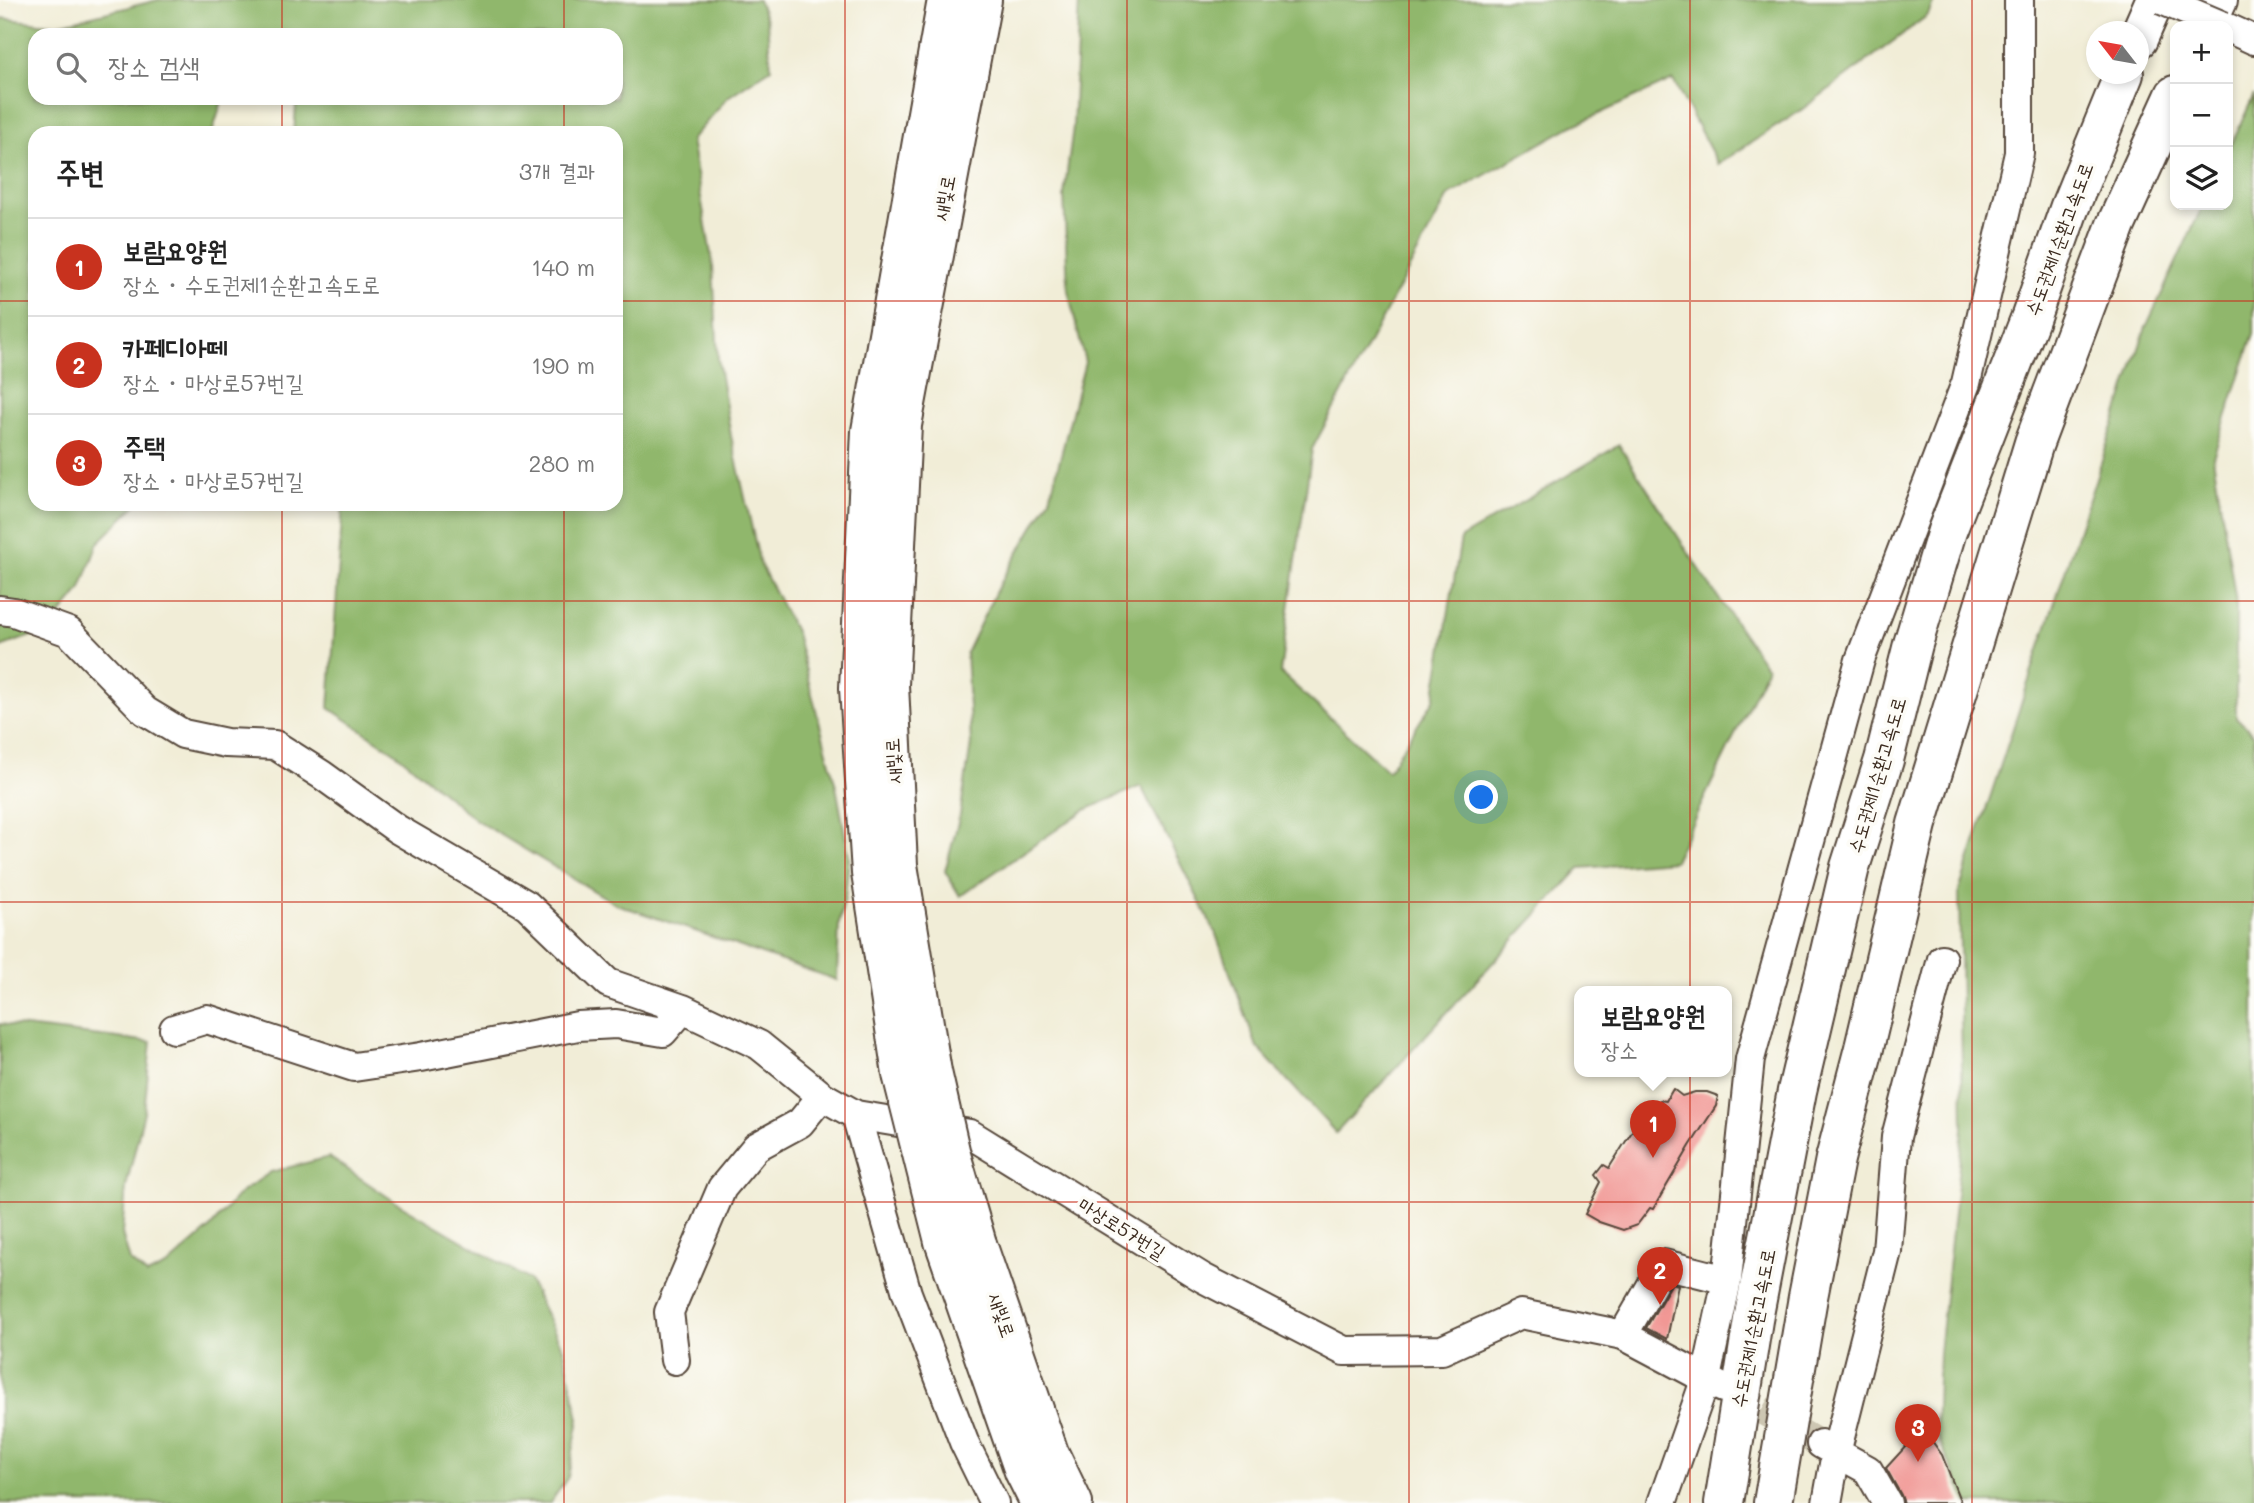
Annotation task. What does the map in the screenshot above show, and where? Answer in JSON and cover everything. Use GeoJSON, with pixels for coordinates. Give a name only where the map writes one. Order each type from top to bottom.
{"type":"FeatureCollection","features":[{"type":"Feature","properties":{"kind":"highway","name":"새빛로"},"geometry":{"type":"LineString","coordinates":[[947,0],[871,431],[860,674],[871,873],[917,1073],[951,1155],[961,1242],[1024,1471],[1040,1503]]}},
{"type":"Feature","properties":{"kind":"highway","name":"새빛로"},"geometry":{"type":"LineString","coordinates":[[917,1073],[898,865],[889,685],[902,425],[982,0]]}},
{"type":"Feature","properties":{"kind":"highway"},"geometry":{"type":"LineString","coordinates":[[2146,21],[2155,0]]}},
{"type":"Feature","properties":{"kind":"highway"},"geometry":{"type":"LineString","coordinates":[[2208,21],[2218,0]]}},
{"type":"Feature","properties":{"kind":"highway","name":"수도권제1순환고속도로"},"geometry":{"type":"LineString","coordinates":[[1724,1503],[1751,1333],[1797,1091],[1850,867],[1884,760],[1913,644],[1947,531],[2030,319],[2069,209],[2120,84]]}},
{"type":"Feature","properties":{"kind":"highway"},"geometry":{"type":"LineString","coordinates":[[1773,1503],[1835,1159],[1917,824],[2034,443],[2116,225],[2170,106]]}},
{"type":"Feature","properties":{"kind":"highway","name":"새빛로"},"geometry":{"type":"LineString","coordinates":[[961,1242],[1049,1453],[1073,1503]]}},
{"type":"Feature","properties":{"kind":"street"},"geometry":{"type":"LineString","coordinates":[[1662,1503],[1714,1383],[1750,1059],[1860,660],[1966,383],[2019,153],[2019,0]]}},
{"type":"Feature","properties":{"kind":"street"},"geometry":{"type":"LineString","coordinates":[[2162,0],[2211,21]]}},
{"type":"Feature","properties":{"kind":"street"},"geometry":{"type":"LineString","coordinates":[[2233,30],[2254,40]]}},
{"type":"Feature","properties":{"kind":"street","name":"마상로57번길"},"geometry":{"type":"LineString","coordinates":[[0,610],[14,612],[69,632],[145,711],[183,734],[226,743],[275,746],[322,775],[397,829],[527,905],[608,983],[683,1009],[759,1045],[822,1096],[856,1115],[970,1134],[1203,1278],[1344,1351],[1442,1350],[1521,1314],[1623,1335],[1714,1383]]}},
{"type":"Feature","properties":{"kind":"street"},"geometry":{"type":"LineString","coordinates":[[1828,1503],[1828,1448],[1887,1251],[1896,1137],[1942,959]]}},
{"type":"Feature","properties":{"kind":"street"},"geometry":{"type":"LineString","coordinates":[[174,1029],[207,1019],[354,1067],[421,1057],[578,1026],[616,1024],[663,1032],[683,1009]]}},
{"type":"Feature","properties":{"kind":"street"},"geometry":{"type":"LineString","coordinates":[[675,1360],[669,1312],[722,1188],[756,1147],[800,1123],[822,1096]]}},
{"type":"Feature","properties":{"kind":"street"},"geometry":{"type":"LineString","coordinates":[[856,1115],[907,1293],[964,1442],[994,1503]]}},
{"type":"Feature","properties":{"kind":"street"},"geometry":{"type":"LineString","coordinates":[[1623,1335],[1664,1264],[1727,1280]]}},
{"type":"Feature","properties":{"kind":"street"},"geometry":{"type":"LineString","coordinates":[[1828,1448],[1868,1470],[1887,1503]]}},
{"type":"Feature","properties":{"kind":"green space"},"geometry":{"type":"Polygon","coordinates":[[[158,0],[758,0],[767,22],[771,68],[728,97],[691,140],[713,266],[718,359],[731,436],[760,564],[796,633],[836,786],[849,856],[839,923],[837,980],[616,904],[476,820],[396,753],[329,708],[343,511],[623,511],[623,126],[295,126],[294,105],[623,105],[623,28],[28,28],[28,105],[221,105],[214,126],[28,126],[28,511],[130,511],[98,543],[80,591],[48,630],[0,647],[0,18],[55,25],[158,0]]]}},
{"type":"Feature","properties":{"kind":"green space"},"geometry":{"type":"Polygon","coordinates":[[[1079,0],[1934,0],[1928,15],[1800,111],[1718,164],[1673,80],[1568,128],[1448,196],[1312,449],[1280,672],[1388,771],[1434,700],[1461,538],[1619,445],[1706,580],[1767,668],[1674,861],[1580,868],[1336,1133],[1257,1047],[1215,932],[1141,786],[1085,810],[960,896],[945,871],[960,815],[971,744],[966,653],[997,589],[1050,498],[1085,362],[1068,290],[1064,195],[1073,127],[1079,0]]]}},
{"type":"Feature","properties":{"kind":"green space"},"geometry":{"type":"Polygon","coordinates":[[[2254,95],[2254,333],[2213,457],[2236,602],[2236,717],[2254,735],[2254,1503],[1967,1503],[1936,1433],[1939,1353],[1963,1128],[1959,891],[2146,327],[2201,210],[2233,210],[2233,140],[2254,95]]]}},
{"type":"Feature","properties":{"kind":"green space"},"geometry":{"type":"Polygon","coordinates":[[[0,1024],[151,1042],[144,1112],[126,1187],[122,1234],[130,1261],[147,1275],[168,1265],[209,1229],[239,1194],[271,1172],[329,1157],[394,1201],[529,1280],[564,1351],[579,1419],[568,1477],[550,1503],[0,1503],[0,1024]]]}},
{"type":"Feature","properties":{"kind":"building"},"geometry":{"type":"Polygon","coordinates":[[[1673,1089],[1682,1096],[1707,1092],[1718,1096],[1716,1106],[1653,1209],[1650,1208],[1637,1225],[1623,1230],[1585,1214],[1601,1182],[1596,1175],[1604,1165],[1609,1168],[1640,1119],[1646,1122],[1660,1100],[1666,1101],[1673,1089]]]}},
{"type":"Feature","properties":{"kind":"building"},"geometry":{"type":"Polygon","coordinates":[[[1672,1283],[1678,1285],[1667,1339],[1646,1328],[1672,1283]]]}},
{"type":"Feature","properties":{"kind":"building"},"geometry":{"type":"Polygon","coordinates":[[[1927,1434],[1942,1455],[1961,1503],[1904,1503],[1886,1468],[1907,1445],[1927,1434]]]}},
{"type":"Feature","properties":{"kind":"tunnel"},"geometry":{"type":"LineString","coordinates":[[1725,1389],[1820,1444]]}},
{"type":"Feature","properties":{"kind":"place","name":"보람요양원"},"geometry":{"type":"Point","coordinates":[1653,1158]}},
{"type":"Feature","properties":{"kind":"place","name":"카페디아떼"},"geometry":{"type":"Point","coordinates":[1660,1305]}},
{"type":"Feature","properties":{"kind":"place","name":"주택"},"geometry":{"type":"Point","coordinates":[1918,1462]}}]}
